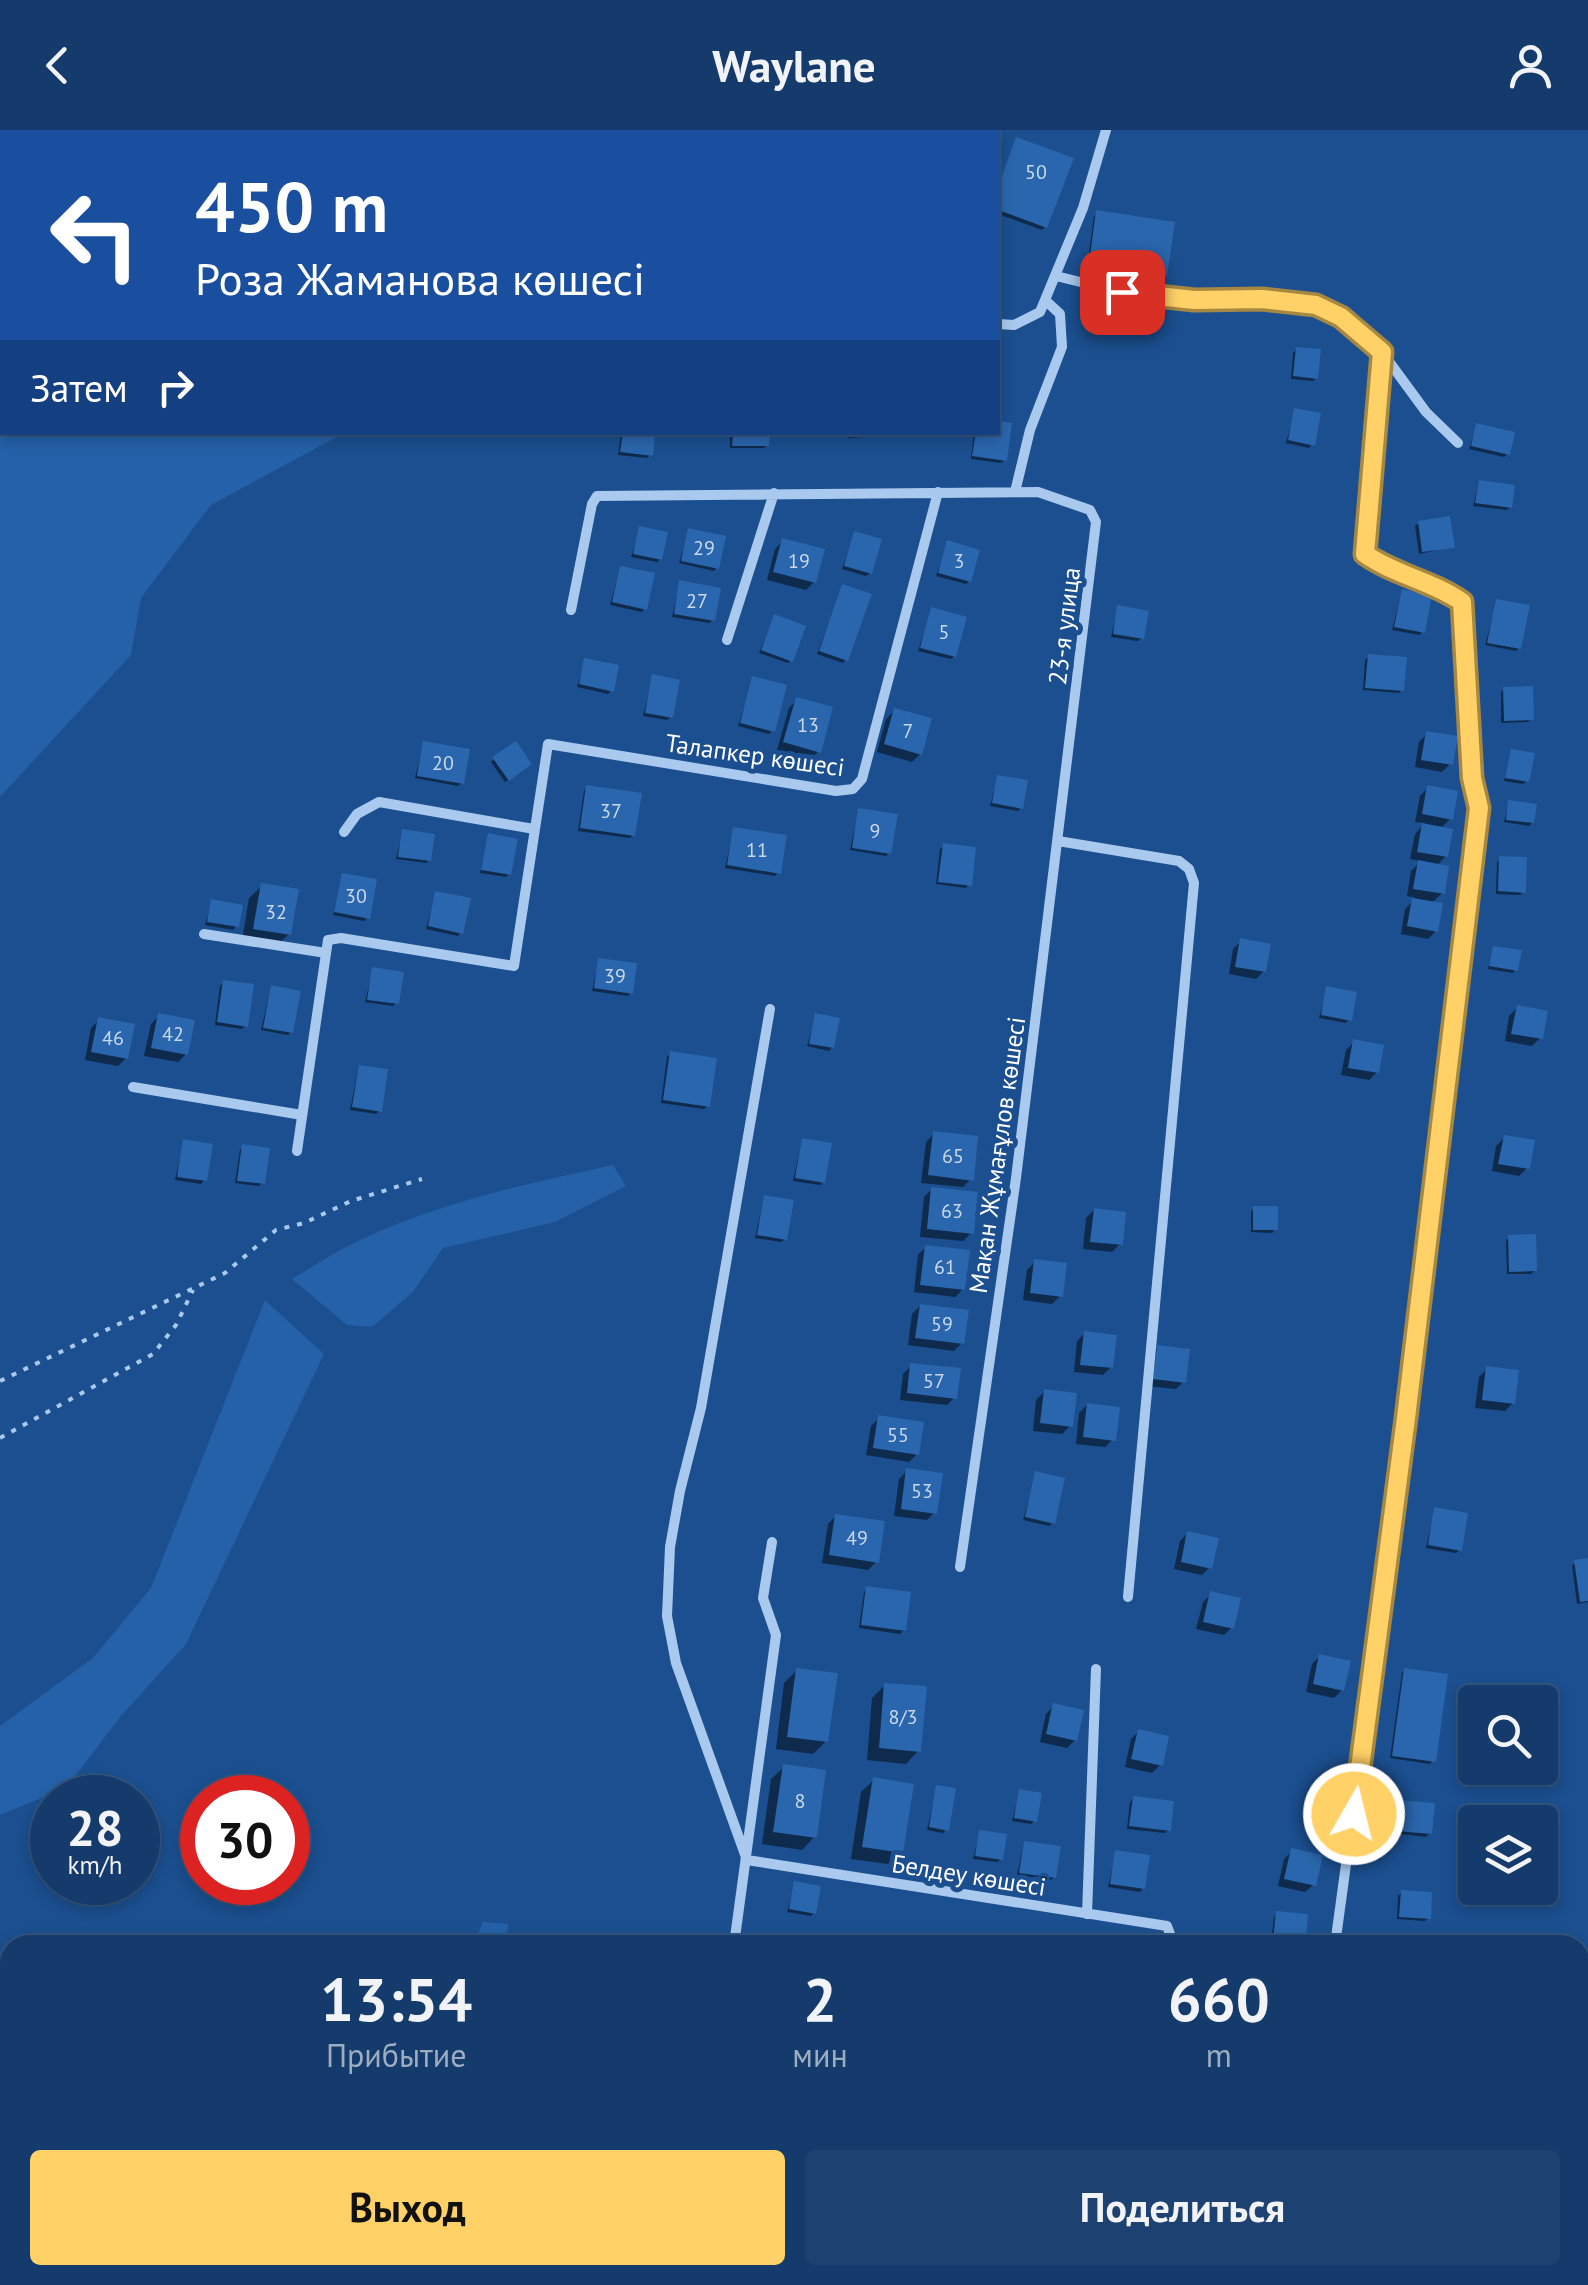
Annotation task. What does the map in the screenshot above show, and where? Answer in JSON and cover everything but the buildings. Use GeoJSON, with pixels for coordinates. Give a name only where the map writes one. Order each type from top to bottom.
{"type":"FeatureCollection","features":[{"type":"Feature","properties":{"kind":"street"},"geometry":{"type":"LineString","coordinates":[[1000,324],[1014,325],[1040,312],[1083,208],[1106,130]]}},
{"type":"Feature","properties":{"kind":"street"},"geometry":{"type":"LineString","coordinates":[[1056,276],[1122,292],[1194,300],[1262,299],[1316,305],[1341,317],[1382,352],[1426,412],[1458,443]]}},
{"type":"Feature","properties":{"kind":"street"},"geometry":{"type":"LineString","coordinates":[[571,610],[592,504],[597,496],[1015,492],[1030,430],[1062,346],[1060,314],[1045,300]]}},
{"type":"Feature","properties":{"kind":"street"},"geometry":{"type":"LineString","coordinates":[[1336,1935],[1406,1418],[1479,808],[1472,778],[1462,602],[1446,590],[1384,567],[1365,554],[1382,352]]}},
{"type":"Feature","properties":{"kind":"street","name":"Талапкер көшесі"},"geometry":{"type":"LineString","coordinates":[[204,934],[326,952],[328,940],[340,938],[514,966],[548,744],[836,790],[853,788],[862,779],[938,492]]}},
{"type":"Feature","properties":{"kind":"street","name":"23-я улица"},"geometry":{"type":"LineString","coordinates":[[1015,492],[1038,492],[1090,510],[1096,522],[1070,748]]}},
{"type":"Feature","properties":{"kind":"street"},"geometry":{"type":"LineString","coordinates":[[727,640],[774,494]]}},
{"type":"Feature","properties":{"kind":"street","name":"Мақан Жұмағұлов көшесі"},"geometry":{"type":"LineString","coordinates":[[960,1567],[1016,1178],[1070,748]]}},
{"type":"Feature","properties":{"kind":"street"},"geometry":{"type":"LineString","coordinates":[[344,832],[357,814],[378,802],[534,829]]}},
{"type":"Feature","properties":{"kind":"street"},"geometry":{"type":"LineString","coordinates":[[1058,841],[1179,861],[1189,869],[1194,883],[1128,1598]]}},
{"type":"Feature","properties":{"kind":"street"},"geometry":{"type":"LineString","coordinates":[[297,1151],[326,952]]}},
{"type":"Feature","properties":{"kind":"street"},"geometry":{"type":"LineString","coordinates":[[747,1860],[676,1663],[667,1616],[670,1547],[701,1408],[770,1009]]}},
{"type":"Feature","properties":{"kind":"street"},"geometry":{"type":"LineString","coordinates":[[133,1087],[302,1115]]}},
{"type":"Feature","properties":{"kind":"street"},"geometry":{"type":"LineString","coordinates":[[736,1935],[776,1635],[763,1598],[772,1542]]}},
{"type":"Feature","properties":{"kind":"street"},"geometry":{"type":"LineString","coordinates":[[1087,1914],[1096,1668]]}},
{"type":"Feature","properties":{"kind":"street","name":"Белдеу көшесі"},"geometry":{"type":"LineString","coordinates":[[747,1860],[1167,1926],[1171,1935]]}},
{"type":"Feature","properties":{"kind":"path"},"geometry":{"type":"LineString","coordinates":[[0,1380],[225,1273],[276,1230],[422,1179]]}},
{"type":"Feature","properties":{"kind":"path"},"geometry":{"type":"LineString","coordinates":[[0,1438],[153,1354],[176,1325],[194,1288]]}},
{"type":"Feature","properties":{"kind":"shaded area"},"geometry":{"type":"Polygon","coordinates":[[[0,435],[340,435],[211,505],[141,598],[131,655],[0,797],[0,435]]]}},
{"type":"Feature","properties":{"kind":"shaded area"},"geometry":{"type":"Polygon","coordinates":[[[613,1165],[626,1186],[555,1222],[443,1248],[413,1292],[372,1327],[347,1325],[292,1279],[351,1244],[421,1215],[516,1187],[613,1165]]]}},
{"type":"Feature","properties":{"kind":"shaded area"},"geometry":{"type":"Polygon","coordinates":[[[265,1300],[324,1354],[186,1644],[121,1716],[76,1775],[30,1775],[30,1803],[0,1815],[0,1726],[93,1658],[151,1588],[265,1300]]]}},
{"type":"Feature","properties":{"kind":"shaded area"},"geometry":{"type":"Polygon","coordinates":[[[483,1922],[508,1924],[507,1935],[477,1935],[483,1922]]]}},
{"type":"Feature","properties":{"kind":"route"},"geometry":{"type":"LineString","coordinates":[[1122,292],[1194,300],[1262,299],[1316,305],[1341,317],[1382,352],[1365,554],[1384,567],[1446,590],[1462,602],[1472,778],[1479,808],[1354,1814]]}}]}
